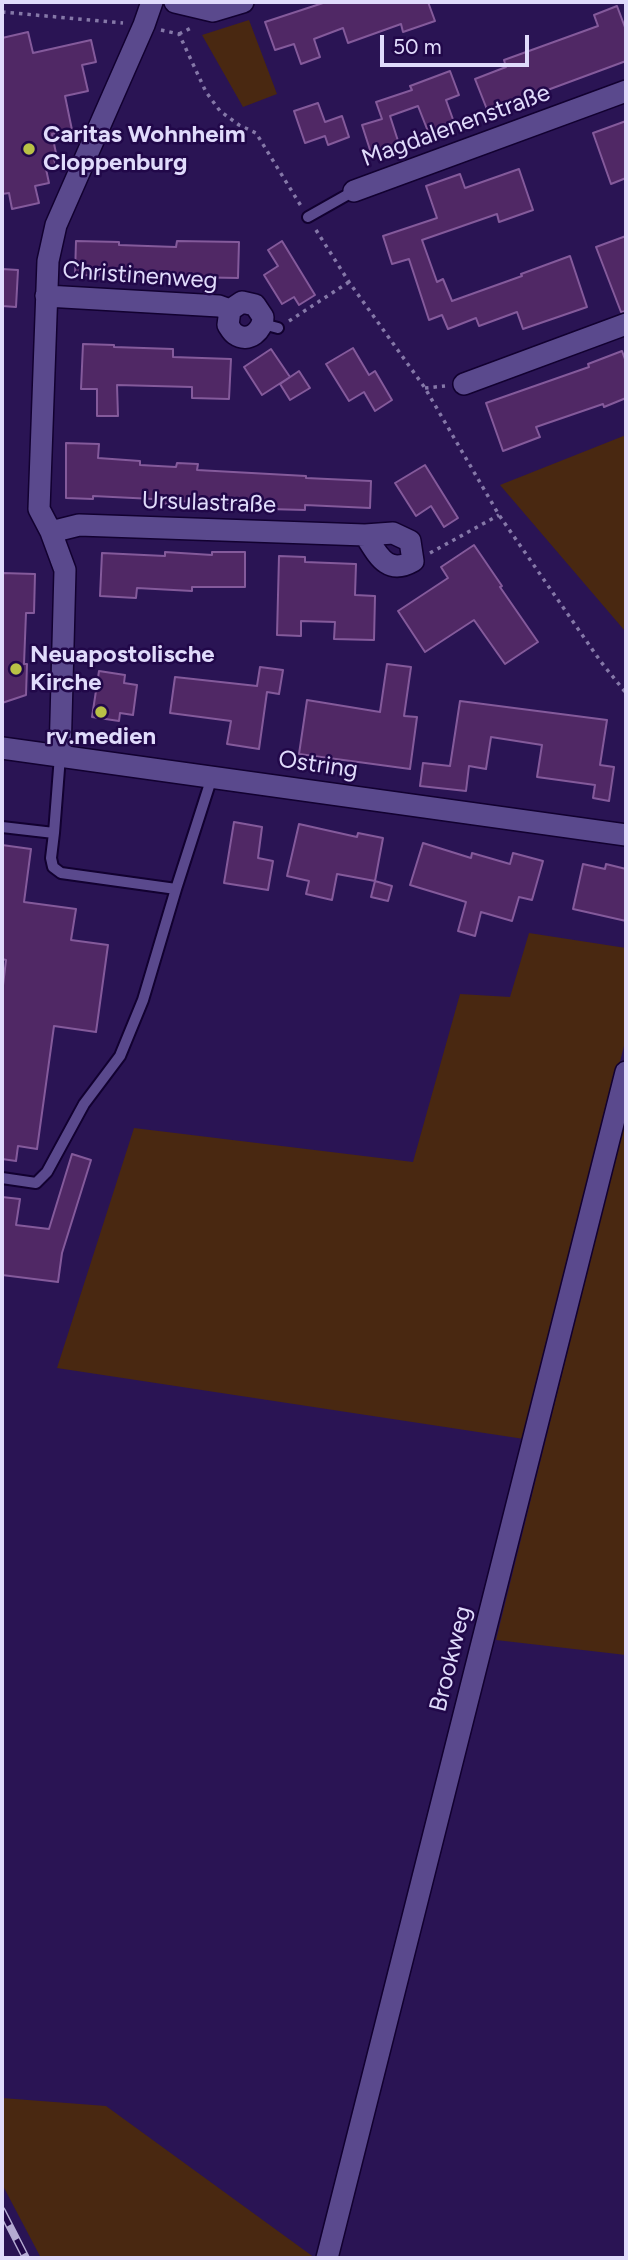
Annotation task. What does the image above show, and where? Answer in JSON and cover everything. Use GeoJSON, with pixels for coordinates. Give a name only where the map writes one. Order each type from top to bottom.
{"type":"FeatureCollection","features":[{"type":"Feature","properties":{"kind":"street"},"geometry":{"type":"LineString","coordinates":[[61,756],[65,570],[39,509],[50,242],[152,2]]}},
{"type":"Feature","properties":{"kind":"street"},"geometry":{"type":"LineString","coordinates":[[174,2],[213,11],[243,2]]}},
{"type":"Feature","properties":{"kind":"street","name":"Magdalenenstraße"},"geometry":{"type":"LineString","coordinates":[[354,191],[626,91]]}},
{"type":"Feature","properties":{"kind":"street","name":"Christinenweg"},"geometry":{"type":"LineString","coordinates":[[46,296],[219,306],[230,310],[242,302],[255,305],[270,326]]}},
{"type":"Feature","properties":{"kind":"street"},"geometry":{"type":"LineString","coordinates":[[464,384],[626,324]]}},
{"type":"Feature","properties":{"kind":"street","name":"Ursulastraße"},"geometry":{"type":"LineString","coordinates":[[51,532],[79,524],[365,535],[393,533],[410,541],[413,561]]}},
{"type":"Feature","properties":{"kind":"street","name":"Ostring"},"geometry":{"type":"LineString","coordinates":[[2,748],[626,835]]}},
{"type":"Feature","properties":{"kind":"street","name":"Brookweg"},"geometry":{"type":"LineString","coordinates":[[327,2258],[626,1072]]}},
{"type":"Feature","properties":{"kind":"lane","name":"Magdalenenstraße"},"geometry":{"type":"LineString","coordinates":[[308,217],[354,191]]}},
{"type":"Feature","properties":{"kind":"lane"},"geometry":{"type":"LineString","coordinates":[[61,756],[51,858],[53,867],[61,873],[176,889]]}},
{"type":"Feature","properties":{"kind":"lane"},"geometry":{"type":"LineString","coordinates":[[2,1178],[36,1182],[47,1172],[84,1104],[120,1056],[144,1000],[212,777]]}},
{"type":"Feature","properties":{"kind":"lane"},"geometry":{"type":"LineString","coordinates":[[2,827],[54,833]]}},
{"type":"Feature","properties":{"kind":"path"},"geometry":{"type":"LineString","coordinates":[[2,12],[144,25],[179,34],[206,92],[220,111],[256,133],[349,282],[425,388],[499,515],[601,662],[626,693]]}},
{"type":"Feature","properties":{"kind":"path"},"geometry":{"type":"LineString","coordinates":[[270,326],[349,282]]}},
{"type":"Feature","properties":{"kind":"path"},"geometry":{"type":"LineString","coordinates":[[413,561],[499,515]]}},
{"type":"Feature","properties":{"kind":"shaded area"},"geometry":{"type":"Polygon","coordinates":[[[249,20],[277,94],[243,107],[202,35],[249,20]]]}},
{"type":"Feature","properties":{"kind":"shaded area"},"geometry":{"type":"Polygon","coordinates":[[[626,435],[626,631],[625,631],[500,485],[626,435]]]}},
{"type":"Feature","properties":{"kind":"shaded area"},"geometry":{"type":"Polygon","coordinates":[[[529,933],[626,948],[626,1038],[524,1439],[57,1368],[134,1128],[413,1162],[460,994],[510,997],[529,933]]]}},
{"type":"Feature","properties":{"kind":"shaded area"},"geometry":{"type":"Polygon","coordinates":[[[626,1116],[626,1655],[496,1640],[626,1116]]]}},
{"type":"Feature","properties":{"kind":"shaded area"},"geometry":{"type":"Polygon","coordinates":[[[2,2098],[106,2106],[315,2258],[41,2258],[2,2184],[2,2098]]]}},
{"type":"Feature","properties":{"kind":"building"},"geometry":{"type":"Polygon","coordinates":[[[326,2],[428,2],[435,21],[403,32],[401,24],[348,43],[343,28],[314,39],[320,57],[301,64],[294,44],[275,50],[265,22],[326,2]]]}},
{"type":"Feature","properties":{"kind":"building"},"geometry":{"type":"Polygon","coordinates":[[[617,6],[626,30],[626,61],[488,112],[475,79],[506,67],[504,60],[598,26],[594,15],[617,6]]]}},
{"type":"Feature","properties":{"kind":"building"},"geometry":{"type":"Polygon","coordinates":[[[28,32],[33,53],[91,40],[96,62],[82,65],[88,91],[65,96],[72,130],[52,134],[56,167],[46,169],[49,183],[35,186],[39,203],[12,209],[9,193],[2,194],[2,38],[28,32]]]}},
{"type":"Feature","properties":{"kind":"building"},"geometry":{"type":"Polygon","coordinates":[[[450,71],[459,95],[446,100],[455,125],[429,134],[418,106],[390,116],[399,144],[371,153],[362,125],[382,119],[376,102],[412,90],[410,86],[450,71]]]}},
{"type":"Feature","properties":{"kind":"building"},"geometry":{"type":"Polygon","coordinates":[[[318,103],[325,122],[342,116],[349,137],[328,145],[325,136],[305,143],[294,111],[318,103]]]}},
{"type":"Feature","properties":{"kind":"building"},"geometry":{"type":"Polygon","coordinates":[[[626,121],[626,178],[611,184],[593,133],[626,121]]]}},
{"type":"Feature","properties":{"kind":"building"},"geometry":{"type":"Polygon","coordinates":[[[519,169],[533,210],[499,222],[497,214],[422,240],[437,282],[443,279],[452,301],[570,256],[587,307],[523,329],[517,312],[479,326],[476,318],[448,329],[442,315],[429,320],[409,259],[392,264],[383,236],[437,218],[426,186],[460,174],[465,188],[519,169]]]}},
{"type":"Feature","properties":{"kind":"building"},"geometry":{"type":"Polygon","coordinates":[[[626,236],[626,311],[621,312],[596,247],[626,236]]]}},
{"type":"Feature","properties":{"kind":"building"},"geometry":{"type":"Polygon","coordinates":[[[76,241],[176,247],[177,241],[239,242],[238,278],[75,275],[76,241]]]}},
{"type":"Feature","properties":{"kind":"building"},"geometry":{"type":"Polygon","coordinates":[[[282,241],[315,295],[299,305],[294,297],[282,304],[264,275],[278,266],[268,250],[282,241]]]}},
{"type":"Feature","properties":{"kind":"building"},"geometry":{"type":"Polygon","coordinates":[[[2,269],[18,270],[16,307],[2,306],[2,269]]]}},
{"type":"Feature","properties":{"kind":"building"},"geometry":{"type":"Polygon","coordinates":[[[83,344],[173,349],[173,357],[231,359],[229,399],[192,398],[192,387],[117,385],[118,416],[97,416],[97,389],[81,389],[83,344]]]}},
{"type":"Feature","properties":{"kind":"building"},"geometry":{"type":"Polygon","coordinates":[[[353,348],[369,375],[375,371],[392,400],[375,411],[364,392],[349,401],[326,364],[353,348]]]}},
{"type":"Feature","properties":{"kind":"building"},"geometry":{"type":"Polygon","coordinates":[[[271,349],[290,377],[262,395],[244,367],[271,349]]]}},
{"type":"Feature","properties":{"kind":"building"},"geometry":{"type":"Polygon","coordinates":[[[622,351],[626,362],[626,398],[536,427],[540,437],[503,451],[486,403],[589,367],[588,364],[622,351]]]}},
{"type":"Feature","properties":{"kind":"building"},"geometry":{"type":"Polygon","coordinates":[[[299,371],[310,388],[290,400],[280,384],[299,371]]]}},
{"type":"Feature","properties":{"kind":"building"},"geometry":{"type":"Polygon","coordinates":[[[66,443],[99,444],[98,458],[140,461],[140,465],[176,467],[177,463],[198,464],[197,470],[371,481],[370,508],[305,505],[305,510],[268,509],[268,504],[175,501],[174,504],[153,503],[153,499],[93,496],[93,499],[66,498],[66,443]]]}},
{"type":"Feature","properties":{"kind":"building"},"geometry":{"type":"Polygon","coordinates":[[[425,465],[458,518],[444,527],[431,506],[416,516],[395,483],[425,465]]]}},
{"type":"Feature","properties":{"kind":"building"},"geometry":{"type":"Polygon","coordinates":[[[474,545],[538,642],[505,664],[474,620],[425,652],[398,611],[448,578],[441,567],[474,545]]]}},
{"type":"Feature","properties":{"kind":"building"},"geometry":{"type":"Polygon","coordinates":[[[165,552],[212,555],[212,552],[245,552],[245,587],[192,587],[192,591],[137,588],[136,598],[100,596],[102,553],[165,556],[165,552]]]}},
{"type":"Feature","properties":{"kind":"building"},"geometry":{"type":"Polygon","coordinates":[[[279,556],[305,557],[305,562],[356,564],[355,595],[375,596],[374,640],[334,639],[335,622],[301,621],[301,636],[277,635],[279,556]]]}},
{"type":"Feature","properties":{"kind":"building"},"geometry":{"type":"Polygon","coordinates":[[[2,573],[35,574],[34,613],[26,613],[26,695],[2,703],[2,573]]]}},
{"type":"Feature","properties":{"kind":"building"},"geometry":{"type":"Polygon","coordinates":[[[387,664],[411,667],[404,716],[417,717],[410,769],[299,754],[307,700],[380,712],[387,664]]]}},
{"type":"Feature","properties":{"kind":"building"},"geometry":{"type":"Polygon","coordinates":[[[260,667],[283,670],[279,694],[267,692],[259,749],[227,744],[231,721],[170,713],[175,677],[257,686],[260,667]]]}},
{"type":"Feature","properties":{"kind":"building"},"geometry":{"type":"Polygon","coordinates":[[[99,671],[125,675],[124,683],[137,685],[133,715],[120,713],[119,721],[92,717],[99,671]]]}},
{"type":"Feature","properties":{"kind":"building"},"geometry":{"type":"Polygon","coordinates":[[[460,701],[607,720],[600,765],[614,767],[609,801],[593,798],[595,785],[537,777],[542,745],[491,737],[486,769],[469,766],[466,791],[420,786],[423,763],[450,766],[460,701]]]}},
{"type":"Feature","properties":{"kind":"building"},"geometry":{"type":"Polygon","coordinates":[[[234,822],[262,827],[258,858],[273,861],[268,890],[224,883],[234,822]]]}},
{"type":"Feature","properties":{"kind":"building"},"geometry":{"type":"Polygon","coordinates":[[[299,824],[357,837],[358,833],[383,838],[375,881],[337,874],[332,900],[306,894],[309,881],[287,876],[299,824]]]}},
{"type":"Feature","properties":{"kind":"building"},"geometry":{"type":"Polygon","coordinates":[[[423,843],[471,858],[472,853],[510,864],[513,853],[543,861],[532,900],[519,897],[512,921],[481,912],[475,936],[458,931],[466,902],[410,885],[423,843]]]}},
{"type":"Feature","properties":{"kind":"building"},"geometry":{"type":"Polygon","coordinates":[[[2,845],[31,849],[24,902],[76,909],[71,940],[108,945],[96,1032],[54,1026],[37,1149],[18,1146],[16,1161],[2,1159],[2,994],[6,960],[2,959],[2,845]]]}},
{"type":"Feature","properties":{"kind":"building"},"geometry":{"type":"Polygon","coordinates":[[[583,864],[605,869],[606,864],[626,869],[626,921],[573,909],[583,864]]]}},
{"type":"Feature","properties":{"kind":"building"},"geometry":{"type":"Polygon","coordinates":[[[375,881],[392,886],[388,901],[371,897],[375,881]]]}},
{"type":"Feature","properties":{"kind":"building"},"geometry":{"type":"Polygon","coordinates":[[[72,1154],[91,1160],[62,1253],[58,1282],[2,1275],[2,1197],[20,1199],[16,1225],[49,1229],[72,1154]]]}},
{"type":"Feature","properties":{"kind":"railway"},"geometry":{"type":"LineString","coordinates":[[2,2211],[26,2258]]}},
{"type":"Feature","properties":{"kind":"place","name":"Caritas Wohnheim Cloppenburg"},"geometry":{"type":"Point","coordinates":[29,149]}},
{"type":"Feature","properties":{"kind":"place","name":"Neuapostolische Kirche"},"geometry":{"type":"Point","coordinates":[16,669]}},
{"type":"Feature","properties":{"kind":"place","name":"rv.medien"},"geometry":{"type":"Point","coordinates":[101,712]}}]}
